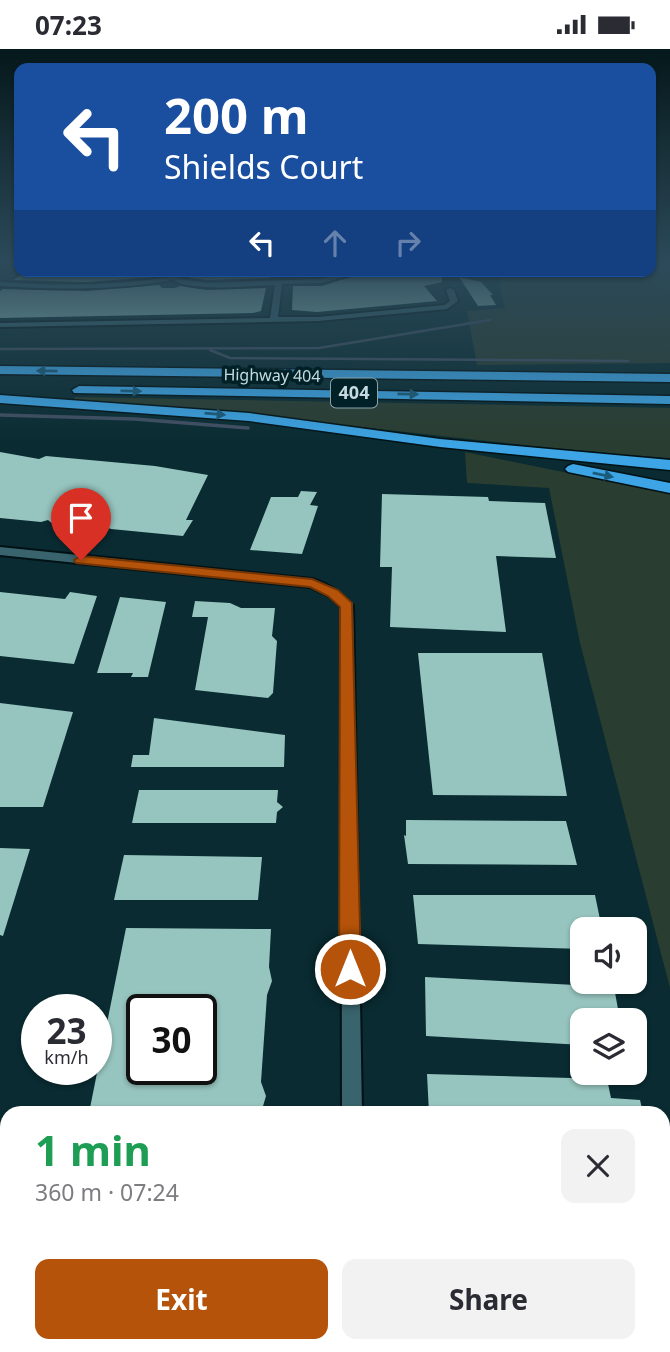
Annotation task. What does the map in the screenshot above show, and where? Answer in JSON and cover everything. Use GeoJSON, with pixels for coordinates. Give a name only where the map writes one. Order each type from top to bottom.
{"type":"FeatureCollection","features":[{"type":"Feature","properties":{"kind":"highway"},"geometry":{"type":"LineString","coordinates":[[452,376],[473,371],[611,371],[670,368]]}},
{"type":"Feature","properties":{"kind":"highway","name":"Highway 404"},"geometry":{"type":"LineString","coordinates":[[0,370],[670,378]]}},
{"type":"Feature","properties":{"kind":"highway","name":"Highway 404"},"geometry":{"type":"LineString","coordinates":[[0,389],[670,400]]}},
{"type":"Feature","properties":{"kind":"highway"},"geometry":{"type":"LineString","coordinates":[[0,399],[249,417],[440,443],[670,465]]}},
{"type":"Feature","properties":{"kind":"highway"},"geometry":{"type":"LineString","coordinates":[[440,443],[670,488]]}},
{"type":"Feature","properties":{"kind":"street"},"geometry":{"type":"LineString","coordinates":[[0,325],[54,324]]}},
{"type":"Feature","properties":{"kind":"street"},"geometry":{"type":"LineString","coordinates":[[0,551],[312,583],[333,593],[347,606],[352,1106]]}},
{"type":"Feature","properties":{"kind":"green space"},"geometry":{"type":"Polygon","coordinates":[[[469,324],[670,324],[670,363],[477,365],[469,324]]]}},
{"type":"Feature","properties":{"kind":"green space"},"geometry":{"type":"Polygon","coordinates":[[[75,397],[670,408],[670,458],[520,445],[223,412],[73,400],[75,397]]]}},
{"type":"Feature","properties":{"kind":"green space"},"geometry":{"type":"Polygon","coordinates":[[[465,452],[670,494],[670,988],[580,643],[549,488],[467,483],[465,452]]]}},
{"type":"Feature","properties":{"kind":"building"},"geometry":{"type":"Polygon","coordinates":[[[0,452],[39,459],[46,456],[155,466],[208,475],[186,520],[193,520],[183,536],[104,526],[98,528],[53,524],[48,520],[41,522],[0,518],[0,452]]]}},
{"type":"Feature","properties":{"kind":"building"},"geometry":{"type":"Polygon","coordinates":[[[301,491],[317,492],[310,505],[318,506],[302,554],[250,550],[271,497],[298,497],[301,491]]]}},
{"type":"Feature","properties":{"kind":"building"},"geometry":{"type":"Polygon","coordinates":[[[382,494],[488,497],[489,501],[545,503],[556,558],[496,556],[506,632],[390,627],[392,567],[380,567],[382,494]]]}},
{"type":"Feature","properties":{"kind":"building"},"geometry":{"type":"Polygon","coordinates":[[[0,592],[65,599],[70,592],[97,596],[74,664],[0,656],[0,592]]]}},
{"type":"Feature","properties":{"kind":"building"},"geometry":{"type":"Polygon","coordinates":[[[120,597],[166,602],[148,677],[131,677],[133,673],[97,673],[120,597]]]}},
{"type":"Feature","properties":{"kind":"building"},"geometry":{"type":"Polygon","coordinates":[[[195,601],[230,603],[241,608],[275,608],[272,636],[277,641],[273,693],[268,698],[195,690],[208,617],[192,617],[195,601]]]}},
{"type":"Feature","properties":{"kind":"building"},"geometry":{"type":"Polygon","coordinates":[[[418,653],[542,653],[567,796],[433,795],[418,653]]]}},
{"type":"Feature","properties":{"kind":"building"},"geometry":{"type":"Polygon","coordinates":[[[0,703],[73,712],[43,807],[0,807],[0,703]]]}},
{"type":"Feature","properties":{"kind":"building"},"geometry":{"type":"Polygon","coordinates":[[[154,718],[285,735],[284,767],[131,767],[133,755],[149,755],[154,718]]]}},
{"type":"Feature","properties":{"kind":"building"},"geometry":{"type":"Polygon","coordinates":[[[139,790],[278,790],[277,802],[283,807],[277,812],[276,823],[132,823],[139,790]]]}},
{"type":"Feature","properties":{"kind":"building"},"geometry":{"type":"Polygon","coordinates":[[[406,820],[566,821],[577,865],[408,864],[404,835],[406,836],[406,820]]]}},
{"type":"Feature","properties":{"kind":"building"},"geometry":{"type":"Polygon","coordinates":[[[0,848],[30,849],[3,936],[0,935],[0,848]]]}},
{"type":"Feature","properties":{"kind":"building"},"geometry":{"type":"Polygon","coordinates":[[[124,855],[262,857],[258,900],[114,900],[124,855]]]}},
{"type":"Feature","properties":{"kind":"building"},"geometry":{"type":"Polygon","coordinates":[[[413,895],[595,895],[600,917],[570,917],[570,949],[418,944],[413,895]]]}},
{"type":"Feature","properties":{"kind":"building"},"geometry":{"type":"Polygon","coordinates":[[[126,928],[271,929],[269,967],[272,981],[267,995],[261,1082],[266,1096],[263,1106],[90,1106],[95,1085],[112,1085],[112,998],[126,928]]]}},
{"type":"Feature","properties":{"kind":"building"},"geometry":{"type":"Polygon","coordinates":[[[425,977],[570,985],[570,994],[615,994],[618,1008],[570,1008],[570,1044],[426,1036],[425,977]]]}},
{"type":"Feature","properties":{"kind":"building"},"geometry":{"type":"Polygon","coordinates":[[[427,1074],[570,1078],[570,1085],[608,1085],[611,1098],[640,1100],[641,1106],[429,1106],[427,1074]]]}},
{"type":"Feature","properties":{"kind":"waterway"},"geometry":{"type":"LineString","coordinates":[[0,349],[319,348],[467,324]]}},
{"type":"Feature","properties":{"kind":"waterway"},"geometry":{"type":"LineString","coordinates":[[210,350],[230,358],[628,361]]}},
{"type":"Feature","properties":{"kind":"waterway"},"geometry":{"type":"LineString","coordinates":[[0,415],[135,419],[248,428]]}},
{"type":"Feature","properties":{"kind":"route"},"geometry":{"type":"LineString","coordinates":[[81,560],[312,583],[333,593],[347,606],[350,969]]}}]}
